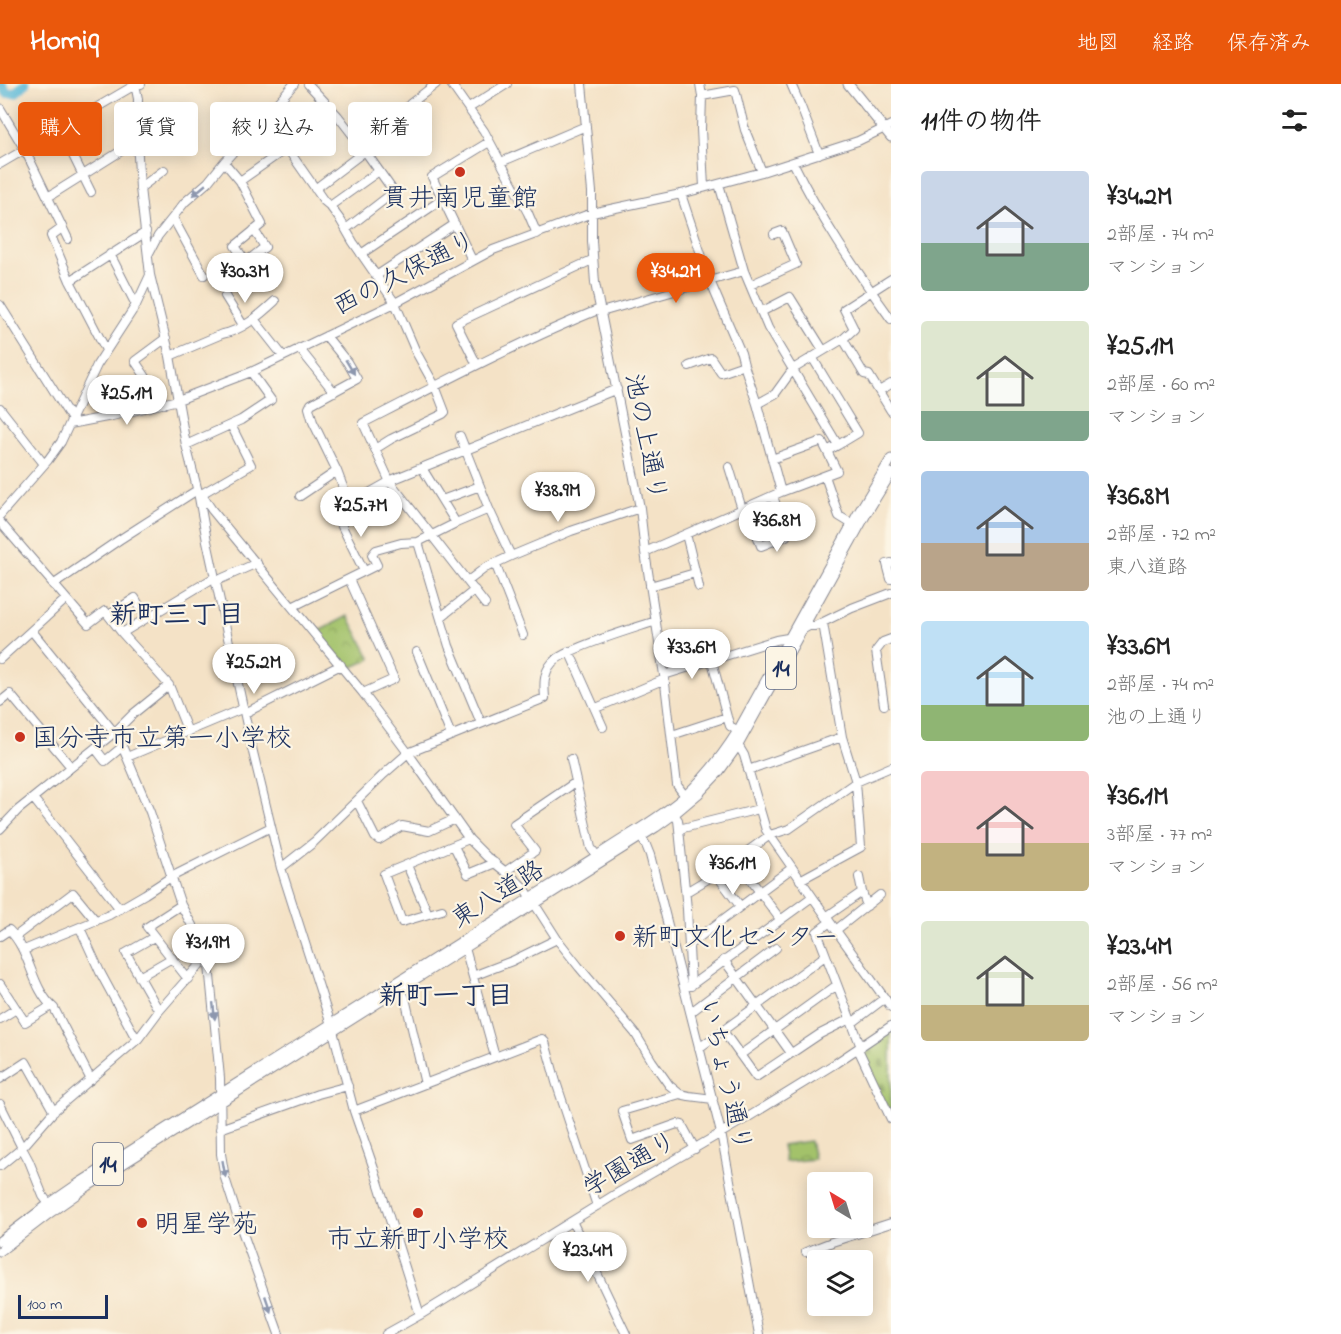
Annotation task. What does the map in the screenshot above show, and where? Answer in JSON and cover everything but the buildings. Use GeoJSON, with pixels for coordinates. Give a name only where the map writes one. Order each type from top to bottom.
{"type":"FeatureCollection","features":[{"type":"Feature","properties":{"kind":"main road"},"geometry":{"type":"LineString","coordinates":[[848,84],[888,127],[891,137]]}},
{"type":"Feature","properties":{"kind":"main road","name":"東八道路"},"geometry":{"type":"LineString","coordinates":[[332,1027],[465,948],[597,856],[639,834],[685,796],[709,771],[738,731],[871,490],[891,459]]}},
{"type":"Feature","properties":{"kind":"main road","name":"東八道路"},"geometry":{"type":"LineString","coordinates":[[0,1241],[49,1204],[86,1183],[532,900],[674,814],[709,783],[738,745],[891,473]]}},
{"type":"Feature","properties":{"kind":"main road","name":"東八道路"},"geometry":{"type":"LineString","coordinates":[[0,1251],[86,1183]]}},
{"type":"Feature","properties":{"kind":"street"},"geometry":{"type":"LineString","coordinates":[[102,104],[137,84],[138,102]]}},
{"type":"Feature","properties":{"kind":"street"},"geometry":{"type":"LineString","coordinates":[[279,102],[294,84]]}},
{"type":"Feature","properties":{"kind":"street"},"geometry":{"type":"LineString","coordinates":[[308,84],[348,129]]}},
{"type":"Feature","properties":{"kind":"street"},"geometry":{"type":"LineString","coordinates":[[413,102],[436,84]]}},
{"type":"Feature","properties":{"kind":"street"},"geometry":{"type":"LineString","coordinates":[[451,84],[469,108],[501,162],[537,234]]}},
{"type":"Feature","properties":{"kind":"street"},"geometry":{"type":"LineString","coordinates":[[469,108],[507,84]]}},
{"type":"Feature","properties":{"kind":"street","name":"池の上通り"},"geometry":{"type":"LineString","coordinates":[[582,84],[592,192],[592,260],[640,507],[665,677],[677,785],[685,796]]}},
{"type":"Feature","properties":{"kind":"street"},"geometry":{"type":"LineString","coordinates":[[700,84],[704,187]]}},
{"type":"Feature","properties":{"kind":"street"},"geometry":{"type":"LineString","coordinates":[[791,84],[819,154]]}},
{"type":"Feature","properties":{"kind":"street"},"geometry":{"type":"LineString","coordinates":[[702,96],[735,90],[745,130],[762,172]]}},
{"type":"Feature","properties":{"kind":"street"},"geometry":{"type":"LineString","coordinates":[[0,108],[18,138]]}},
{"type":"Feature","properties":{"kind":"street"},"geometry":{"type":"LineString","coordinates":[[501,162],[586,126]]}},
{"type":"Feature","properties":{"kind":"street","name":"西の久保通り"},"geometry":{"type":"LineString","coordinates":[[71,421],[112,416],[164,404],[251,372],[395,303],[493,250],[592,213],[681,194],[762,172],[858,141],[888,127]]}},
{"type":"Feature","properties":{"kind":"street"},"geometry":{"type":"LineString","coordinates":[[472,260],[432,177],[489,142]]}},
{"type":"Feature","properties":{"kind":"street"},"geometry":{"type":"LineString","coordinates":[[0,164],[18,154]]}},
{"type":"Feature","properties":{"kind":"street"},"geometry":{"type":"LineString","coordinates":[[48,197],[114,155]]}},
{"type":"Feature","properties":{"kind":"street"},"geometry":{"type":"LineString","coordinates":[[28,156],[69,239]]}},
{"type":"Feature","properties":{"kind":"street"},"geometry":{"type":"LineString","coordinates":[[73,156],[91,192]]}},
{"type":"Feature","properties":{"kind":"street"},"geometry":{"type":"LineString","coordinates":[[138,156],[150,275],[170,356],[186,445],[215,579],[281,868],[332,1027],[354,1111],[420,1315]]}},
{"type":"Feature","properties":{"kind":"street"},"geometry":{"type":"LineString","coordinates":[[148,255],[158,236],[185,202],[208,182],[230,156]]}},
{"type":"Feature","properties":{"kind":"street"},"geometry":{"type":"LineString","coordinates":[[240,181],[276,156]]}},
{"type":"Feature","properties":{"kind":"street"},"geometry":{"type":"LineString","coordinates":[[292,156],[330,206],[395,303],[444,408],[443,414],[375,449]]}},
{"type":"Feature","properties":{"kind":"street"},"geometry":{"type":"LineString","coordinates":[[315,189],[358,156]]}},
{"type":"Feature","properties":{"kind":"street"},"geometry":{"type":"LineString","coordinates":[[346,229],[394,192],[368,156]]}},
{"type":"Feature","properties":{"kind":"street"},"geometry":{"type":"LineString","coordinates":[[225,162],[240,181],[262,224],[254,230]]}},
{"type":"Feature","properties":{"kind":"street"},"geometry":{"type":"LineString","coordinates":[[793,162],[814,204],[891,319]]}},
{"type":"Feature","properties":{"kind":"street"},"geometry":{"type":"LineString","coordinates":[[140,188],[164,170]]}},
{"type":"Feature","properties":{"kind":"street"},"geometry":{"type":"LineString","coordinates":[[330,206],[379,171]]}},
{"type":"Feature","properties":{"kind":"street"},"geometry":{"type":"LineString","coordinates":[[719,184],[744,271],[768,328],[838,445]]}},
{"type":"Feature","properties":{"kind":"street"},"geometry":{"type":"LineString","coordinates":[[681,194],[710,281],[741,352],[757,404],[772,459],[786,536],[761,546],[729,467]]}},
{"type":"Feature","properties":{"kind":"street"},"geometry":{"type":"LineString","coordinates":[[361,254],[443,199]]}},
{"type":"Feature","properties":{"kind":"street"},"geometry":{"type":"LineString","coordinates":[[173,218],[204,271]]}},
{"type":"Feature","properties":{"kind":"street"},"geometry":{"type":"LineString","coordinates":[[376,276],[455,224]]}},
{"type":"Feature","properties":{"kind":"street"},"geometry":{"type":"LineString","coordinates":[[62,228],[51,236],[70,281],[106,350]]}},
{"type":"Feature","properties":{"kind":"street"},"geometry":{"type":"LineString","coordinates":[[750,285],[796,264],[782,231],[774,234]]}},
{"type":"Feature","properties":{"kind":"street"},"geometry":{"type":"LineString","coordinates":[[70,281],[146,232]]}},
{"type":"Feature","properties":{"kind":"street"},"geometry":{"type":"LineString","coordinates":[[110,254],[136,305]]}},
{"type":"Feature","properties":{"kind":"street"},"geometry":{"type":"LineString","coordinates":[[477,365],[456,323],[592,260]]}},
{"type":"Feature","properties":{"kind":"street"},"geometry":{"type":"LineString","coordinates":[[485,603],[390,482],[363,423],[553,328],[600,310],[744,271]]}},
{"type":"Feature","properties":{"kind":"street"},"geometry":{"type":"LineString","coordinates":[[0,515],[61,442],[92,375],[136,305],[150,275]]}},
{"type":"Feature","properties":{"kind":"street"},"geometry":{"type":"LineString","coordinates":[[757,404],[775,393],[793,369],[843,339],[854,329],[844,309],[891,279]]}},
{"type":"Feature","properties":{"kind":"street"},"geometry":{"type":"LineString","coordinates":[[225,296],[243,325]]}},
{"type":"Feature","properties":{"kind":"street"},"geometry":{"type":"LineString","coordinates":[[761,312],[790,297],[823,350]]}},
{"type":"Feature","properties":{"kind":"street"},"geometry":{"type":"LineString","coordinates":[[170,356],[222,333],[228,333],[254,319],[275,301]]}},
{"type":"Feature","properties":{"kind":"street"},"geometry":{"type":"LineString","coordinates":[[0,304],[71,421]]}},
{"type":"Feature","properties":{"kind":"street"},"geometry":{"type":"LineString","coordinates":[[254,319],[283,356]]}},
{"type":"Feature","properties":{"kind":"street"},"geometry":{"type":"LineString","coordinates":[[326,336],[347,362],[357,379],[311,404],[309,408],[313,422],[349,501]]}},
{"type":"Feature","properties":{"kind":"street"},"geometry":{"type":"LineString","coordinates":[[164,404],[135,361],[166,338]]}},
{"type":"Feature","properties":{"kind":"street"},"geometry":{"type":"LineString","coordinates":[[843,339],[864,374],[869,375],[891,411]]}},
{"type":"Feature","properties":{"kind":"street"},"geometry":{"type":"LineString","coordinates":[[299,348],[334,392]]}},
{"type":"Feature","properties":{"kind":"street"},"geometry":{"type":"LineString","coordinates":[[812,357],[858,433],[827,451]]}},
{"type":"Feature","properties":{"kind":"street"},"geometry":{"type":"LineString","coordinates":[[688,366],[711,358],[721,373],[744,365]]}},
{"type":"Feature","properties":{"kind":"street"},"geometry":{"type":"LineString","coordinates":[[186,445],[241,420],[270,400],[251,372]]}},
{"type":"Feature","properties":{"kind":"street"},"geometry":{"type":"LineString","coordinates":[[879,391],[891,384]]}},
{"type":"Feature","properties":{"kind":"street"},"geometry":{"type":"LineString","coordinates":[[364,572],[333,508],[349,501],[353,502],[422,468],[617,389]]}},
{"type":"Feature","properties":{"kind":"street"},"geometry":{"type":"LineString","coordinates":[[0,408],[44,464]]}},
{"type":"Feature","properties":{"kind":"street"},"geometry":{"type":"LineString","coordinates":[[54,585],[194,492],[203,493],[251,465],[231,425]]}},
{"type":"Feature","properties":{"kind":"street"},"geometry":{"type":"LineString","coordinates":[[460,436],[510,556]]}},
{"type":"Feature","properties":{"kind":"street"},"geometry":{"type":"LineString","coordinates":[[645,552],[777,494],[837,471],[822,441],[772,459]]}},
{"type":"Feature","properties":{"kind":"street"},"geometry":{"type":"LineString","coordinates":[[422,468],[456,523]]}},
{"type":"Feature","properties":{"kind":"street"},"geometry":{"type":"LineString","coordinates":[[300,496],[337,471]]}},
{"type":"Feature","properties":{"kind":"street"},"geometry":{"type":"LineString","coordinates":[[825,476],[839,516],[852,524]]}},
{"type":"Feature","properties":{"kind":"street"},"geometry":{"type":"LineString","coordinates":[[441,500],[480,486]]}},
{"type":"Feature","properties":{"kind":"street"},"geometry":{"type":"LineString","coordinates":[[198,492],[363,693],[469,839],[518,881],[557,939],[635,1033],[664,1080],[680,1094],[713,1099]]}},
{"type":"Feature","properties":{"kind":"street"},"geometry":{"type":"LineString","coordinates":[[468,581],[510,556],[571,531],[640,507]]}},
{"type":"Feature","properties":{"kind":"street"},"geometry":{"type":"LineString","coordinates":[[292,607],[376,565],[372,555],[376,550],[401,543],[417,542],[489,510]]}},
{"type":"Feature","properties":{"kind":"street"},"geometry":{"type":"LineString","coordinates":[[0,522],[88,624],[105,610],[122,633],[169,685],[188,732]]}},
{"type":"Feature","properties":{"kind":"street"},"geometry":{"type":"LineString","coordinates":[[686,534],[699,587]]}},
{"type":"Feature","properties":{"kind":"street"},"geometry":{"type":"LineString","coordinates":[[417,542],[449,646],[481,723]]}},
{"type":"Feature","properties":{"kind":"street"},"geometry":{"type":"LineString","coordinates":[[122,633],[215,579],[257,563]]}},
{"type":"Feature","properties":{"kind":"street"},"geometry":{"type":"LineString","coordinates":[[495,563],[523,635]]}},
{"type":"Feature","properties":{"kind":"street"},"geometry":{"type":"LineString","coordinates":[[891,563],[888,564],[891,579]]}},
{"type":"Feature","properties":{"kind":"street"},"geometry":{"type":"LineString","coordinates":[[650,586],[695,573]]}},
{"type":"Feature","properties":{"kind":"street"},"geometry":{"type":"LineString","coordinates":[[349,579],[394,679],[363,693]]}},
{"type":"Feature","properties":{"kind":"street"},"geometry":{"type":"LineString","coordinates":[[441,617],[475,590]]}},
{"type":"Feature","properties":{"kind":"street"},"geometry":{"type":"LineString","coordinates":[[596,708],[665,677],[788,638],[891,593]]}},
{"type":"Feature","properties":{"kind":"street"},"geometry":{"type":"LineString","coordinates":[[109,615],[135,598],[146,618]]}},
{"type":"Feature","properties":{"kind":"street"},"geometry":{"type":"LineString","coordinates":[[0,659],[66,599]]}},
{"type":"Feature","properties":{"kind":"street"},"geometry":{"type":"LineString","coordinates":[[281,868],[314,843],[408,753],[545,698],[544,680],[555,659],[569,651],[656,621]]}},
{"type":"Feature","properties":{"kind":"street"},"geometry":{"type":"LineString","coordinates":[[800,880],[861,847],[856,782],[842,737],[823,623]]}},
{"type":"Feature","properties":{"kind":"street"},"geometry":{"type":"LineString","coordinates":[[32,631],[115,732],[150,812],[181,905],[208,955],[220,1078],[221,1154],[225,1178],[279,1334]]}},
{"type":"Feature","properties":{"kind":"street"},"geometry":{"type":"LineString","coordinates":[[884,705],[876,651],[883,642],[891,639]]}},
{"type":"Feature","properties":{"kind":"street"},"geometry":{"type":"LineString","coordinates":[[569,651],[603,727]]}},
{"type":"Feature","properties":{"kind":"street"},"geometry":{"type":"LineString","coordinates":[[417,652],[451,735]]}},
{"type":"Feature","properties":{"kind":"street"},"geometry":{"type":"LineString","coordinates":[[712,661],[730,726],[738,731]]}},
{"type":"Feature","properties":{"kind":"street"},"geometry":{"type":"LineString","coordinates":[[127,757],[244,710],[341,665]]}},
{"type":"Feature","properties":{"kind":"street"},"geometry":{"type":"LineString","coordinates":[[0,829],[18,810],[169,685]]}},
{"type":"Feature","properties":{"kind":"street"},"geometry":{"type":"LineString","coordinates":[[0,702],[10,694],[71,767]]}},
{"type":"Feature","properties":{"kind":"street"},"geometry":{"type":"LineString","coordinates":[[672,735],[727,717]]}},
{"type":"Feature","properties":{"kind":"street"},"geometry":{"type":"LineString","coordinates":[[748,770],[842,737]]}},
{"type":"Feature","properties":{"kind":"street"},"geometry":{"type":"LineString","coordinates":[[738,745],[744,755],[766,830],[891,1007]]}},
{"type":"Feature","properties":{"kind":"street"},"geometry":{"type":"LineString","coordinates":[[95,748],[105,760],[122,747]]}},
{"type":"Feature","properties":{"kind":"street"},"geometry":{"type":"LineString","coordinates":[[571,759],[591,848],[597,856]]}},
{"type":"Feature","properties":{"kind":"street"},"geometry":{"type":"LineString","coordinates":[[686,892],[716,874],[770,835],[789,829],[856,782],[891,767]]}},
{"type":"Feature","properties":{"kind":"street"},"geometry":{"type":"LineString","coordinates":[[506,871],[535,851],[514,824],[576,782]]}},
{"type":"Feature","properties":{"kind":"street"},"geometry":{"type":"LineString","coordinates":[[33,798],[120,909]]}},
{"type":"Feature","properties":{"kind":"street"},"geometry":{"type":"LineString","coordinates":[[357,801],[375,837],[379,840],[402,826],[429,831],[455,819]]}},
{"type":"Feature","properties":{"kind":"street"},"geometry":{"type":"LineString","coordinates":[[679,829],[759,809]]}},
{"type":"Feature","properties":{"kind":"street"},"geometry":{"type":"LineString","coordinates":[[674,814],[678,820],[686,892],[690,944],[688,988]]}},
{"type":"Feature","properties":{"kind":"street"},"geometry":{"type":"LineString","coordinates":[[24,950],[96,921],[171,877],[272,827]]}},
{"type":"Feature","properties":{"kind":"street","name":"いちょう通り"},"geometry":{"type":"LineString","coordinates":[[639,834],[650,855],[688,988],[699,1048],[721,1133],[759,1334]]}},
{"type":"Feature","properties":{"kind":"street"},"geometry":{"type":"LineString","coordinates":[[442,910],[402,922],[384,874],[469,839]]}},
{"type":"Feature","properties":{"kind":"street"},"geometry":{"type":"LineString","coordinates":[[454,846],[468,874],[495,863]]}},
{"type":"Feature","properties":{"kind":"street"},"geometry":{"type":"LineString","coordinates":[[736,860],[780,919]]}},
{"type":"Feature","properties":{"kind":"street"},"geometry":{"type":"LineString","coordinates":[[407,865],[428,914]]}},
{"type":"Feature","properties":{"kind":"street"},"geometry":{"type":"LineString","coordinates":[[690,944],[792,868]]}},
{"type":"Feature","properties":{"kind":"street"},"geometry":{"type":"LineString","coordinates":[[716,874],[740,906]]}},
{"type":"Feature","properties":{"kind":"street"},"geometry":{"type":"LineString","coordinates":[[859,877],[867,906]]}},
{"type":"Feature","properties":{"kind":"street"},"geometry":{"type":"LineString","coordinates":[[862,892],[817,932],[859,1048],[891,1119]]}},
{"type":"Feature","properties":{"kind":"street"},"geometry":{"type":"LineString","coordinates":[[15,936],[73,893],[96,921]]}},
{"type":"Feature","properties":{"kind":"street"},"geometry":{"type":"LineString","coordinates":[[836,930],[880,895]]}},
{"type":"Feature","properties":{"kind":"street"},"geometry":{"type":"LineString","coordinates":[[688,988],[812,897]]}},
{"type":"Feature","properties":{"kind":"street"},"geometry":{"type":"LineString","coordinates":[[181,905],[147,927],[188,979]]}},
{"type":"Feature","properties":{"kind":"street"},"geometry":{"type":"LineString","coordinates":[[80,928],[99,972],[133,1034],[138,1039]]}},
{"type":"Feature","properties":{"kind":"street"},"geometry":{"type":"LineString","coordinates":[[0,936],[9,930],[24,950],[38,985],[48,1003],[54,1008],[91,1080]]}},
{"type":"Feature","properties":{"kind":"street"},"geometry":{"type":"LineString","coordinates":[[154,937],[126,952],[159,1011]]}},
{"type":"Feature","properties":{"kind":"street"},"geometry":{"type":"LineString","coordinates":[[473,976],[513,961],[557,939]]}},
{"type":"Feature","properties":{"kind":"street"},"geometry":{"type":"LineString","coordinates":[[465,948],[495,1057]]}},
{"type":"Feature","properties":{"kind":"street"},"geometry":{"type":"LineString","coordinates":[[691,1012],[776,948]]}},
{"type":"Feature","properties":{"kind":"street"},"geometry":{"type":"LineString","coordinates":[[0,1166],[22,1149],[54,1112],[138,1039],[208,955]]}},
{"type":"Feature","properties":{"kind":"street"},"geometry":{"type":"LineString","coordinates":[[699,1048],[825,956]]}},
{"type":"Feature","properties":{"kind":"street"},"geometry":{"type":"LineString","coordinates":[[139,977],[172,958]]}},
{"type":"Feature","properties":{"kind":"street"},"geometry":{"type":"LineString","coordinates":[[724,960],[791,1053]]}},
{"type":"Feature","properties":{"kind":"street"},"geometry":{"type":"LineString","coordinates":[[0,984],[25,1022],[51,1006]]}},
{"type":"Feature","properties":{"kind":"street"},"geometry":{"type":"LineString","coordinates":[[740,1055],[837,985]]}},
{"type":"Feature","properties":{"kind":"street"},"geometry":{"type":"LineString","coordinates":[[400,988],[405,998],[425,1084]]}},
{"type":"Feature","properties":{"kind":"street"},"geometry":{"type":"LineString","coordinates":[[723,1031],[756,1077],[820,1034],[851,1021],[885,998]]}},
{"type":"Feature","properties":{"kind":"street"},"geometry":{"type":"LineString","coordinates":[[0,1019],[16,1008]]}},
{"type":"Feature","properties":{"kind":"street","name":"学園通り"},"geometry":{"type":"LineString","coordinates":[[386,1334],[695,1149],[891,1026]]}},
{"type":"Feature","properties":{"kind":"street"},"geometry":{"type":"LineString","coordinates":[[354,1111],[542,1040],[597,1206]]}},
{"type":"Feature","properties":{"kind":"street"},"geometry":{"type":"LineString","coordinates":[[0,1079],[26,1062],[54,1112]]}},
{"type":"Feature","properties":{"kind":"street"},"geometry":{"type":"LineString","coordinates":[[220,1129],[318,1094],[348,1086]]}},
{"type":"Feature","properties":{"kind":"street"},"geometry":{"type":"LineString","coordinates":[[680,1094],[622,1111],[632,1140],[677,1124],[682,1125],[695,1149]]}},
{"type":"Feature","properties":{"kind":"street"},"geometry":{"type":"LineString","coordinates":[[0,1104],[29,1161],[43,1196],[49,1204]]}},
{"type":"Feature","properties":{"kind":"street"},"geometry":{"type":"LineString","coordinates":[[572,1221],[626,1334]]}},
{"type":"Feature","properties":{"kind":"street"},"geometry":{"type":"LineString","coordinates":[[806,1252],[891,1223]]}},
{"type":"Feature","properties":{"kind":"green space"},"geometry":{"type":"Polygon","coordinates":[[[348,616],[371,659],[348,669],[317,632],[348,616]]]}},
{"type":"Feature","properties":{"kind":"green space"},"geometry":{"type":"Polygon","coordinates":[[[891,1030],[891,1115],[859,1054],[891,1030]]]}},
{"type":"Feature","properties":{"kind":"green space"},"geometry":{"type":"Polygon","coordinates":[[[810,1141],[814,1159],[785,1162],[782,1145],[810,1141]]]}},
{"type":"Feature","properties":{"kind":"waterway"},"geometry":{"type":"LineString","coordinates":[[1,84],[7,93],[15,93],[25,84]]}},
{"type":"Feature","properties":{"kind":"place","name":"貫井南児童館"},"geometry":{"type":"Point","coordinates":[460,172]}},
{"type":"Feature","properties":{"kind":"place","name":"国分寺市立第一小学校"},"geometry":{"type":"Point","coordinates":[20,737]}},
{"type":"Feature","properties":{"kind":"place","name":"新町文化センター"},"geometry":{"type":"Point","coordinates":[620,936]}},
{"type":"Feature","properties":{"kind":"place","name":"市立新町小学校"},"geometry":{"type":"Point","coordinates":[418,1213]}},
{"type":"Feature","properties":{"kind":"place","name":"明星学苑"},"geometry":{"type":"Point","coordinates":[142,1223]}},
{"type":"Feature","properties":{"kind":"district","name":"新町三丁目"},"geometry":{"type":"Point","coordinates":[177,614]}},
{"type":"Feature","properties":{"kind":"district","name":"新町一丁目"},"geometry":{"type":"Point","coordinates":[446,995]}}]}
